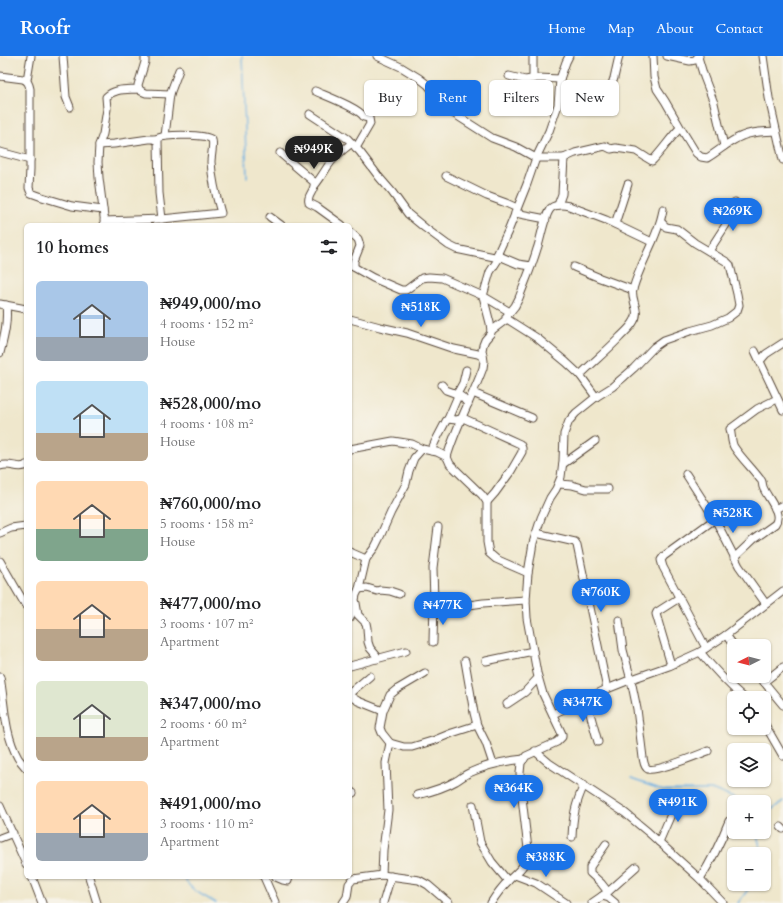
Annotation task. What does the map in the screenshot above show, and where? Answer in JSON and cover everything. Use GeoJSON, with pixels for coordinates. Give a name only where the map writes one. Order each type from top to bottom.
{"type":"FeatureCollection","features":[{"type":"Feature","properties":{"kind":"street"},"geometry":{"type":"LineString","coordinates":[[31,56],[27,80],[30,89],[29,188],[31,193],[72,206],[103,210]]}},
{"type":"Feature","properties":{"kind":"street"},"geometry":{"type":"LineString","coordinates":[[62,56],[66,97],[70,107]]}},
{"type":"Feature","properties":{"kind":"street"},"geometry":{"type":"LineString","coordinates":[[139,90],[138,85],[145,62],[145,56]]}},
{"type":"Feature","properties":{"kind":"street"},"geometry":{"type":"LineString","coordinates":[[377,56],[401,67],[419,78],[428,85],[445,108],[485,134],[516,147],[536,158],[564,158],[575,153],[605,146],[611,149],[616,148],[636,151],[652,162],[680,128]]}},
{"type":"Feature","properties":{"kind":"street"},"geometry":{"type":"LineString","coordinates":[[533,56],[533,79]]}},
{"type":"Feature","properties":{"kind":"street"},"geometry":{"type":"LineString","coordinates":[[491,331],[483,296],[490,272],[498,257],[558,105],[560,79],[569,56]]}},
{"type":"Feature","properties":{"kind":"street"},"geometry":{"type":"LineString","coordinates":[[613,80],[618,56]]}},
{"type":"Feature","properties":{"kind":"street"},"geometry":{"type":"LineString","coordinates":[[654,56],[653,72],[657,89],[696,153],[701,157],[707,158],[724,146],[747,134],[776,131]]}},
{"type":"Feature","properties":{"kind":"street"},"geometry":{"type":"LineString","coordinates":[[667,56],[690,61],[699,57],[704,77],[714,103],[724,146]]}},
{"type":"Feature","properties":{"kind":"street"},"geometry":{"type":"LineString","coordinates":[[762,56],[769,98],[783,160]]}},
{"type":"Feature","properties":{"kind":"street"},"geometry":{"type":"LineString","coordinates":[[165,136],[170,94],[179,70]]}},
{"type":"Feature","properties":{"kind":"street"},"geometry":{"type":"LineString","coordinates":[[0,76],[27,80]]}},
{"type":"Feature","properties":{"kind":"street"},"geometry":{"type":"LineString","coordinates":[[510,76],[525,80],[538,78],[560,79]]}},
{"type":"Feature","properties":{"kind":"street"},"geometry":{"type":"LineString","coordinates":[[99,145],[149,139],[155,140],[165,136],[202,136],[209,138],[212,140],[211,161],[214,186],[221,213],[105,223],[99,178],[99,145],[103,134],[107,109],[106,97],[118,90],[139,90],[146,93],[170,94]]}},
{"type":"Feature","properties":{"kind":"street"},"geometry":{"type":"LineString","coordinates":[[316,92],[347,105],[362,114],[364,117],[369,118],[370,124],[354,145],[347,146],[329,165],[308,197],[308,202],[310,204],[317,207],[339,223]]}},
{"type":"Feature","properties":{"kind":"street"},"geometry":{"type":"LineString","coordinates":[[310,114],[348,139],[392,192],[408,214],[448,245],[456,250],[498,257],[518,264],[531,266]]}},
{"type":"Feature","properties":{"kind":"street"},"geometry":{"type":"LineString","coordinates":[[155,140],[158,141],[159,193],[162,219]]}},
{"type":"Feature","properties":{"kind":"street"},"geometry":{"type":"LineString","coordinates":[[0,152],[30,160]]}},
{"type":"Feature","properties":{"kind":"street"},"geometry":{"type":"LineString","coordinates":[[280,154],[314,182],[315,185]]}},
{"type":"Feature","properties":{"kind":"street"},"geometry":{"type":"LineString","coordinates":[[558,205],[562,194],[564,158]]}},
{"type":"Feature","properties":{"kind":"street"},"geometry":{"type":"LineString","coordinates":[[446,176],[487,196],[506,203],[516,210],[546,219]]}},
{"type":"Feature","properties":{"kind":"street"},"geometry":{"type":"LineString","coordinates":[[615,224],[628,184]]}},
{"type":"Feature","properties":{"kind":"street"},"geometry":{"type":"LineString","coordinates":[[709,251],[729,220],[736,202]]}},
{"type":"Feature","properties":{"kind":"street"},"geometry":{"type":"LineString","coordinates":[[528,573],[496,559],[489,553],[487,542],[487,502],[482,495],[450,464],[447,457],[452,440],[477,385],[483,368],[483,345],[491,331],[509,315],[515,306],[531,266],[546,219],[550,210],[554,206],[569,206],[606,220],[652,242]]}},
{"type":"Feature","properties":{"kind":"street"},"geometry":{"type":"LineString","coordinates":[[580,375],[632,325],[636,319],[632,290],[661,222],[664,209]]}},
{"type":"Feature","properties":{"kind":"street"},"geometry":{"type":"LineString","coordinates":[[270,217],[278,223]]}},
{"type":"Feature","properties":{"kind":"street"},"geometry":{"type":"LineString","coordinates":[[491,903],[496,894],[521,869],[528,855],[520,773],[521,763],[526,756],[557,742],[562,737],[538,678],[527,618],[526,600],[528,573],[533,543],[541,518],[559,484],[561,477],[564,434],[570,421],[576,413],[625,376],[654,347],[664,340],[712,325],[728,318],[738,311],[739,305],[730,265],[695,243],[677,229],[666,227],[661,222]]}},
{"type":"Feature","properties":{"kind":"street"},"geometry":{"type":"LineString","coordinates":[[352,234],[358,239],[360,246],[352,266],[373,278],[401,290],[406,290],[422,278],[436,277],[442,278],[483,296],[509,315],[520,326],[548,346],[566,362],[580,375],[596,397]]}},
{"type":"Feature","properties":{"kind":"street"},"geometry":{"type":"LineString","coordinates":[[574,267],[632,290]]}},
{"type":"Feature","properties":{"kind":"street"},"geometry":{"type":"LineString","coordinates":[[3,304],[24,309]]}},
{"type":"Feature","properties":{"kind":"street"},"geometry":{"type":"LineString","coordinates":[[0,353],[8,315],[3,304]]}},
{"type":"Feature","properties":{"kind":"street"},"geometry":{"type":"LineString","coordinates":[[352,320],[407,333],[454,349],[478,354],[483,357]]}},
{"type":"Feature","properties":{"kind":"street"},"geometry":{"type":"LineString","coordinates":[[760,361],[766,354],[783,343]]}},
{"type":"Feature","properties":{"kind":"street"},"geometry":{"type":"LineString","coordinates":[[755,351],[783,410]]}},
{"type":"Feature","properties":{"kind":"street"},"geometry":{"type":"LineString","coordinates":[[431,451],[434,442],[448,419],[457,398],[457,394],[463,383],[466,370]]}},
{"type":"Feature","properties":{"kind":"street"},"geometry":{"type":"LineString","coordinates":[[463,383],[477,385]]}},
{"type":"Feature","properties":{"kind":"street"},"geometry":{"type":"LineString","coordinates":[[442,385],[446,390],[462,397],[468,404]]}},
{"type":"Feature","properties":{"kind":"street"},"geometry":{"type":"LineString","coordinates":[[473,393],[532,418]]}},
{"type":"Feature","properties":{"kind":"street"},"geometry":{"type":"LineString","coordinates":[[734,558],[754,539],[775,524],[778,517],[761,480],[733,446],[730,429],[757,409],[777,399]]}},
{"type":"Feature","properties":{"kind":"street"},"geometry":{"type":"LineString","coordinates":[[448,419],[456,420],[462,418],[520,444],[522,448],[522,452],[511,471],[487,502]]}},
{"type":"Feature","properties":{"kind":"street"},"geometry":{"type":"LineString","coordinates":[[352,448],[393,441],[412,444],[422,449],[436,452],[447,457]]}},
{"type":"Feature","properties":{"kind":"street"},"geometry":{"type":"LineString","coordinates":[[563,464],[595,441]]}},
{"type":"Feature","properties":{"kind":"street"},"geometry":{"type":"LineString","coordinates":[[352,613],[366,559],[375,547],[406,484],[414,458],[422,449]]}},
{"type":"Feature","properties":{"kind":"street"},"geometry":{"type":"LineString","coordinates":[[0,466],[7,464],[24,466]]}},
{"type":"Feature","properties":{"kind":"street"},"geometry":{"type":"LineString","coordinates":[[686,474],[715,519],[734,558],[766,604]]}},
{"type":"Feature","properties":{"kind":"street"},"geometry":{"type":"LineString","coordinates":[[559,484],[572,485],[586,489],[608,489]]}},
{"type":"Feature","properties":{"kind":"street"},"geometry":{"type":"LineString","coordinates":[[775,509],[783,504]]}},
{"type":"Feature","properties":{"kind":"street"},"geometry":{"type":"LineString","coordinates":[[715,519],[662,559],[662,563],[710,664],[736,691]]}},
{"type":"Feature","properties":{"kind":"street"},"geometry":{"type":"LineString","coordinates":[[0,533],[11,528],[24,526]]}},
{"type":"Feature","properties":{"kind":"street"},"geometry":{"type":"LineString","coordinates":[[433,642],[433,568],[438,527]]}},
{"type":"Feature","properties":{"kind":"street"},"geometry":{"type":"LineString","coordinates":[[536,533],[575,542],[578,545],[607,689]]}},
{"type":"Feature","properties":{"kind":"street"},"geometry":{"type":"LineString","coordinates":[[352,553],[366,559]]}},
{"type":"Feature","properties":{"kind":"street"},"geometry":{"type":"LineString","coordinates":[[0,561],[24,603]]}},
{"type":"Feature","properties":{"kind":"street"},"geometry":{"type":"LineString","coordinates":[[359,589],[367,588],[377,591],[390,591],[399,594]]}},
{"type":"Feature","properties":{"kind":"street"},"geometry":{"type":"LineString","coordinates":[[553,714],[607,689],[671,665],[703,650],[726,635],[783,591]]}},
{"type":"Feature","properties":{"kind":"street"},"geometry":{"type":"LineString","coordinates":[[671,665],[656,614],[679,598]]}},
{"type":"Feature","properties":{"kind":"street"},"geometry":{"type":"LineString","coordinates":[[355,600],[358,615],[366,623],[370,648],[377,658]]}},
{"type":"Feature","properties":{"kind":"street"},"geometry":{"type":"LineString","coordinates":[[434,610],[483,603],[526,600]]}},
{"type":"Feature","properties":{"kind":"street"},"geometry":{"type":"LineString","coordinates":[[619,620],[623,650],[637,709],[644,765],[646,768],[659,768],[708,751]]}},
{"type":"Feature","properties":{"kind":"street"},"geometry":{"type":"LineString","coordinates":[[726,635],[729,639]]}},
{"type":"Feature","properties":{"kind":"street"},"geometry":{"type":"LineString","coordinates":[[352,665],[406,651]]}},
{"type":"Feature","properties":{"kind":"street"},"geometry":{"type":"LineString","coordinates":[[486,661],[533,651]]}},
{"type":"Feature","properties":{"kind":"street"},"geometry":{"type":"LineString","coordinates":[[466,661],[477,725],[486,743],[493,764]]}},
{"type":"Feature","properties":{"kind":"street"},"geometry":{"type":"LineString","coordinates":[[771,677],[783,668]]}},
{"type":"Feature","properties":{"kind":"street"},"geometry":{"type":"LineString","coordinates":[[425,673],[390,695],[383,711],[381,730],[390,743],[404,747],[412,747],[477,725]]}},
{"type":"Feature","properties":{"kind":"street"},"geometry":{"type":"LineString","coordinates":[[352,693],[370,676]]}},
{"type":"Feature","properties":{"kind":"street"},"geometry":{"type":"LineString","coordinates":[[507,704],[525,692],[538,678]]}},
{"type":"Feature","properties":{"kind":"street"},"geometry":{"type":"LineString","coordinates":[[0,681],[5,716],[11,742],[18,758],[24,766]]}},
{"type":"Feature","properties":{"kind":"street"},"geometry":{"type":"LineString","coordinates":[[765,683],[783,705]]}},
{"type":"Feature","properties":{"kind":"street"},"geometry":{"type":"LineString","coordinates":[[525,692],[542,691]]}},
{"type":"Feature","properties":{"kind":"street"},"geometry":{"type":"LineString","coordinates":[[352,696],[358,701],[383,711]]}},
{"type":"Feature","properties":{"kind":"street"},"geometry":{"type":"LineString","coordinates":[[586,699],[598,742]]}},
{"type":"Feature","properties":{"kind":"street"},"geometry":{"type":"LineString","coordinates":[[771,735],[783,756]]}},
{"type":"Feature","properties":{"kind":"street"},"geometry":{"type":"LineString","coordinates":[[382,875],[383,850],[388,810],[386,763],[390,743]]}},
{"type":"Feature","properties":{"kind":"street"},"geometry":{"type":"LineString","coordinates":[[535,752],[625,813],[700,879],[722,903]]}},
{"type":"Feature","properties":{"kind":"street"},"geometry":{"type":"LineString","coordinates":[[417,796],[436,790],[468,773],[493,764],[524,759]]}},
{"type":"Feature","properties":{"kind":"street"},"geometry":{"type":"LineString","coordinates":[[572,837],[575,807],[584,786]]}},
{"type":"Feature","properties":{"kind":"street"},"geometry":{"type":"LineString","coordinates":[[659,842],[679,796]]}},
{"type":"Feature","properties":{"kind":"street"},"geometry":{"type":"LineString","coordinates":[[473,805],[480,842],[492,862],[508,881]]}},
{"type":"Feature","properties":{"kind":"street"},"geometry":{"type":"LineString","coordinates":[[0,806],[24,859]]}},
{"type":"Feature","properties":{"kind":"street"},"geometry":{"type":"LineString","coordinates":[[700,879],[709,866],[727,826]]}},
{"type":"Feature","properties":{"kind":"street"},"geometry":{"type":"LineString","coordinates":[[0,838],[13,833]]}},
{"type":"Feature","properties":{"kind":"street"},"geometry":{"type":"LineString","coordinates":[[606,844],[589,870],[590,873],[601,883],[605,894],[615,903]]}},
{"type":"Feature","properties":{"kind":"street"},"geometry":{"type":"LineString","coordinates":[[592,903],[605,894],[636,867]]}},
{"type":"Feature","properties":{"kind":"street"},"geometry":{"type":"LineString","coordinates":[[343,903],[347,896],[349,884],[353,879],[382,875],[419,880],[428,885],[449,903]]}},
{"type":"Feature","properties":{"kind":"street"},"geometry":{"type":"LineString","coordinates":[[515,875],[536,883],[566,903]]}},
{"type":"Feature","properties":{"kind":"street"},"geometry":{"type":"LineString","coordinates":[[383,903],[391,876]]}},
{"type":"Feature","properties":{"kind":"street"},"geometry":{"type":"LineString","coordinates":[[33,879],[42,903]]}},
{"type":"Feature","properties":{"kind":"street"},"geometry":{"type":"LineString","coordinates":[[90,879],[97,903]]}},
{"type":"Feature","properties":{"kind":"street"},"geometry":{"type":"LineString","coordinates":[[265,879],[275,902]]}},
{"type":"Feature","properties":{"kind":"waterway"},"geometry":{"type":"LineString","coordinates":[[242,56],[247,177]]}},
{"type":"Feature","properties":{"kind":"waterway"},"geometry":{"type":"LineString","coordinates":[[631,779],[663,790],[714,790],[727,795]]}},
{"type":"Feature","properties":{"kind":"waterway"},"geometry":{"type":"LineString","coordinates":[[771,810],[783,801]]}},
{"type":"Feature","properties":{"kind":"waterway"},"geometry":{"type":"LineString","coordinates":[[758,839],[760,847]]}},
{"type":"Feature","properties":{"kind":"waterway"},"geometry":{"type":"LineString","coordinates":[[184,879],[189,886],[216,903]]}},
{"type":"Feature","properties":{"kind":"waterway"},"geometry":{"type":"LineString","coordinates":[[738,903],[747,891]]}}]}
